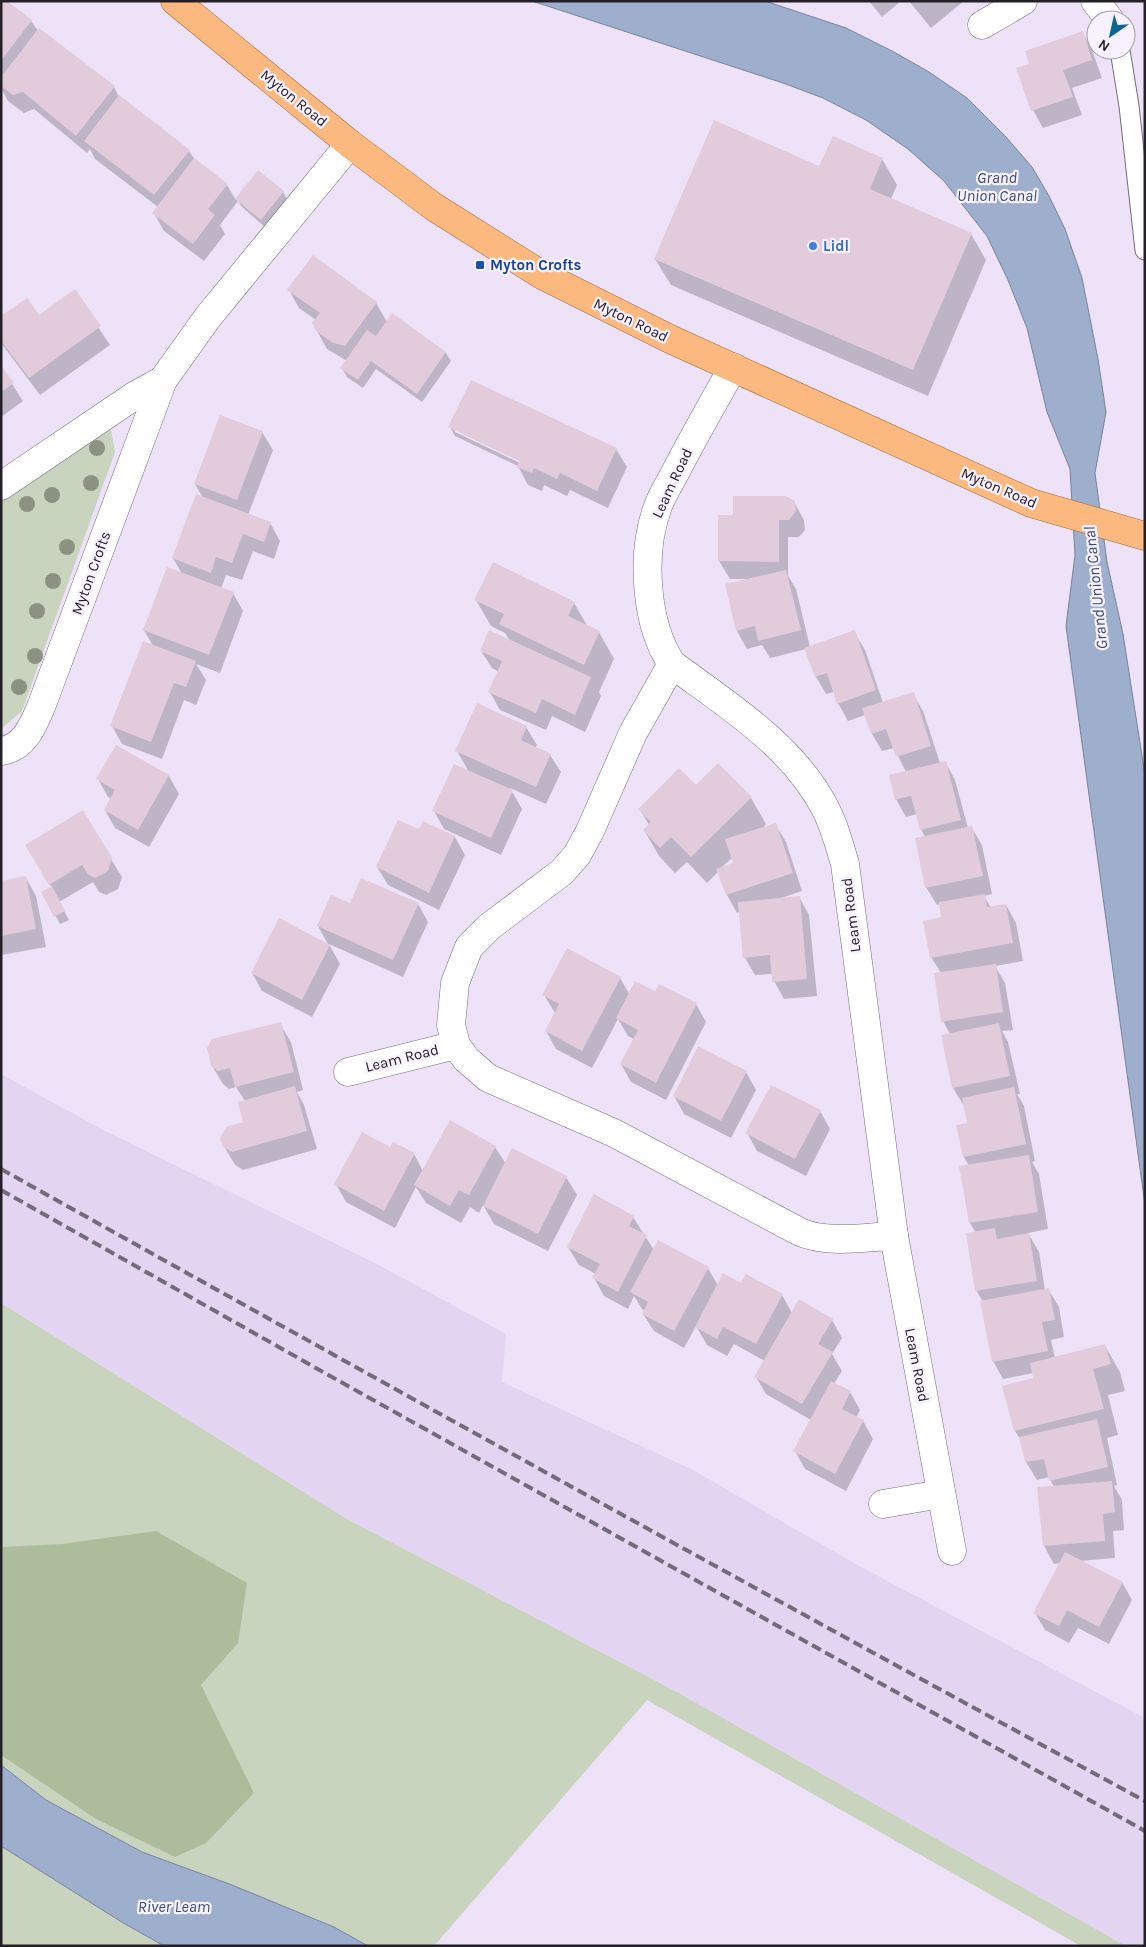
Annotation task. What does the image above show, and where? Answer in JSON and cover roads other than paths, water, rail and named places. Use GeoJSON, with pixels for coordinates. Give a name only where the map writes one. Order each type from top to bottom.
{"type":"FeatureCollection","features":[{"type":"Feature","properties":{"kind":"main road","name":"Myton Road"},"geometry":{"type":"LineString","coordinates":[[178,2],[350,144],[434,207],[542,275],[670,339],[1031,503],[1139,534]]}},
{"type":"Feature","properties":{"kind":"street"},"geometry":{"type":"LineString","coordinates":[[982,25],[1023,1]]}},
{"type":"Feature","properties":{"kind":"street","name":"Myton Crofts"},"geometry":{"type":"LineString","coordinates":[[1,751],[20,744],[32,728],[42,707],[163,380],[208,317],[350,144]]}},
{"type":"Feature","properties":{"kind":"street","name":"Leam Road"},"geometry":{"type":"LineString","coordinates":[[733,367],[657,508],[652,526],[649,560],[650,603],[656,634],[662,650],[672,664],[761,732],[784,752],[802,773],[824,806],[836,834],[844,864],[894,1236],[952,1551]]}},
{"type":"Feature","properties":{"kind":"street","name":"Myton Crofts"},"geometry":{"type":"LineString","coordinates":[[1,486],[134,396],[163,380]]}},
{"type":"Feature","properties":{"kind":"street","name":"Leam Road"},"geometry":{"type":"LineString","coordinates":[[672,664],[627,746],[590,831],[577,855],[562,872],[489,927],[470,948],[455,983],[451,1025],[456,1045],[466,1059],[488,1078],[614,1133],[812,1237],[894,1236]]}},
{"type":"Feature","properties":{"kind":"street","name":"Leam Road"},"geometry":{"type":"LineString","coordinates":[[348,1072],[456,1045]]}},
{"type":"Feature","properties":{"kind":"street"},"geometry":{"type":"LineString","coordinates":[[882,1504],[941,1494]]}},
{"type":"Feature","properties":{"kind":"lane"},"geometry":{"type":"LineString","coordinates":[[1122,60],[1129,106],[1145,250]]}},
{"type":"Feature","properties":{"kind":"water","name":"Grand Union Canal"},"geometry":{"type":"Polygon","coordinates":[[[532,1],[765,1],[846,28],[929,72],[967,98],[1006,137],[1032,167],[1049,196],[1065,229],[1082,278],[1098,359],[1106,412],[1095,473],[1107,562],[1123,634],[1145,775],[1145,1205],[1066,626],[1075,555],[1070,469],[1047,412],[1027,328],[1008,280],[987,236],[944,181],[908,149],[866,120],[823,98],[783,83],[532,1]]]}},
{"type":"Feature","properties":{"kind":"water","name":"River Leam"},"geometry":{"type":"Polygon","coordinates":[[[1,1765],[46,1800],[142,1852],[232,1885],[334,1927],[368,1946],[164,1946],[120,1921],[1,1846],[1,1765]]]}},
{"type":"Feature","properties":{"kind":"railway"},"geometry":{"type":"LineString","coordinates":[[1,1169],[572,1487],[1145,1801]]}},
{"type":"Feature","properties":{"kind":"railway"},"geometry":{"type":"LineString","coordinates":[[1,1190],[1145,1831]]}},
{"type":"Feature","properties":{"kind":"place","name":"Lidl"},"geometry":{"type":"Point","coordinates":[813,246]}},
{"type":"Feature","properties":{"kind":"place","name":"Myton Crofts"},"geometry":{"type":"Point","coordinates":[480,265]}}]}
